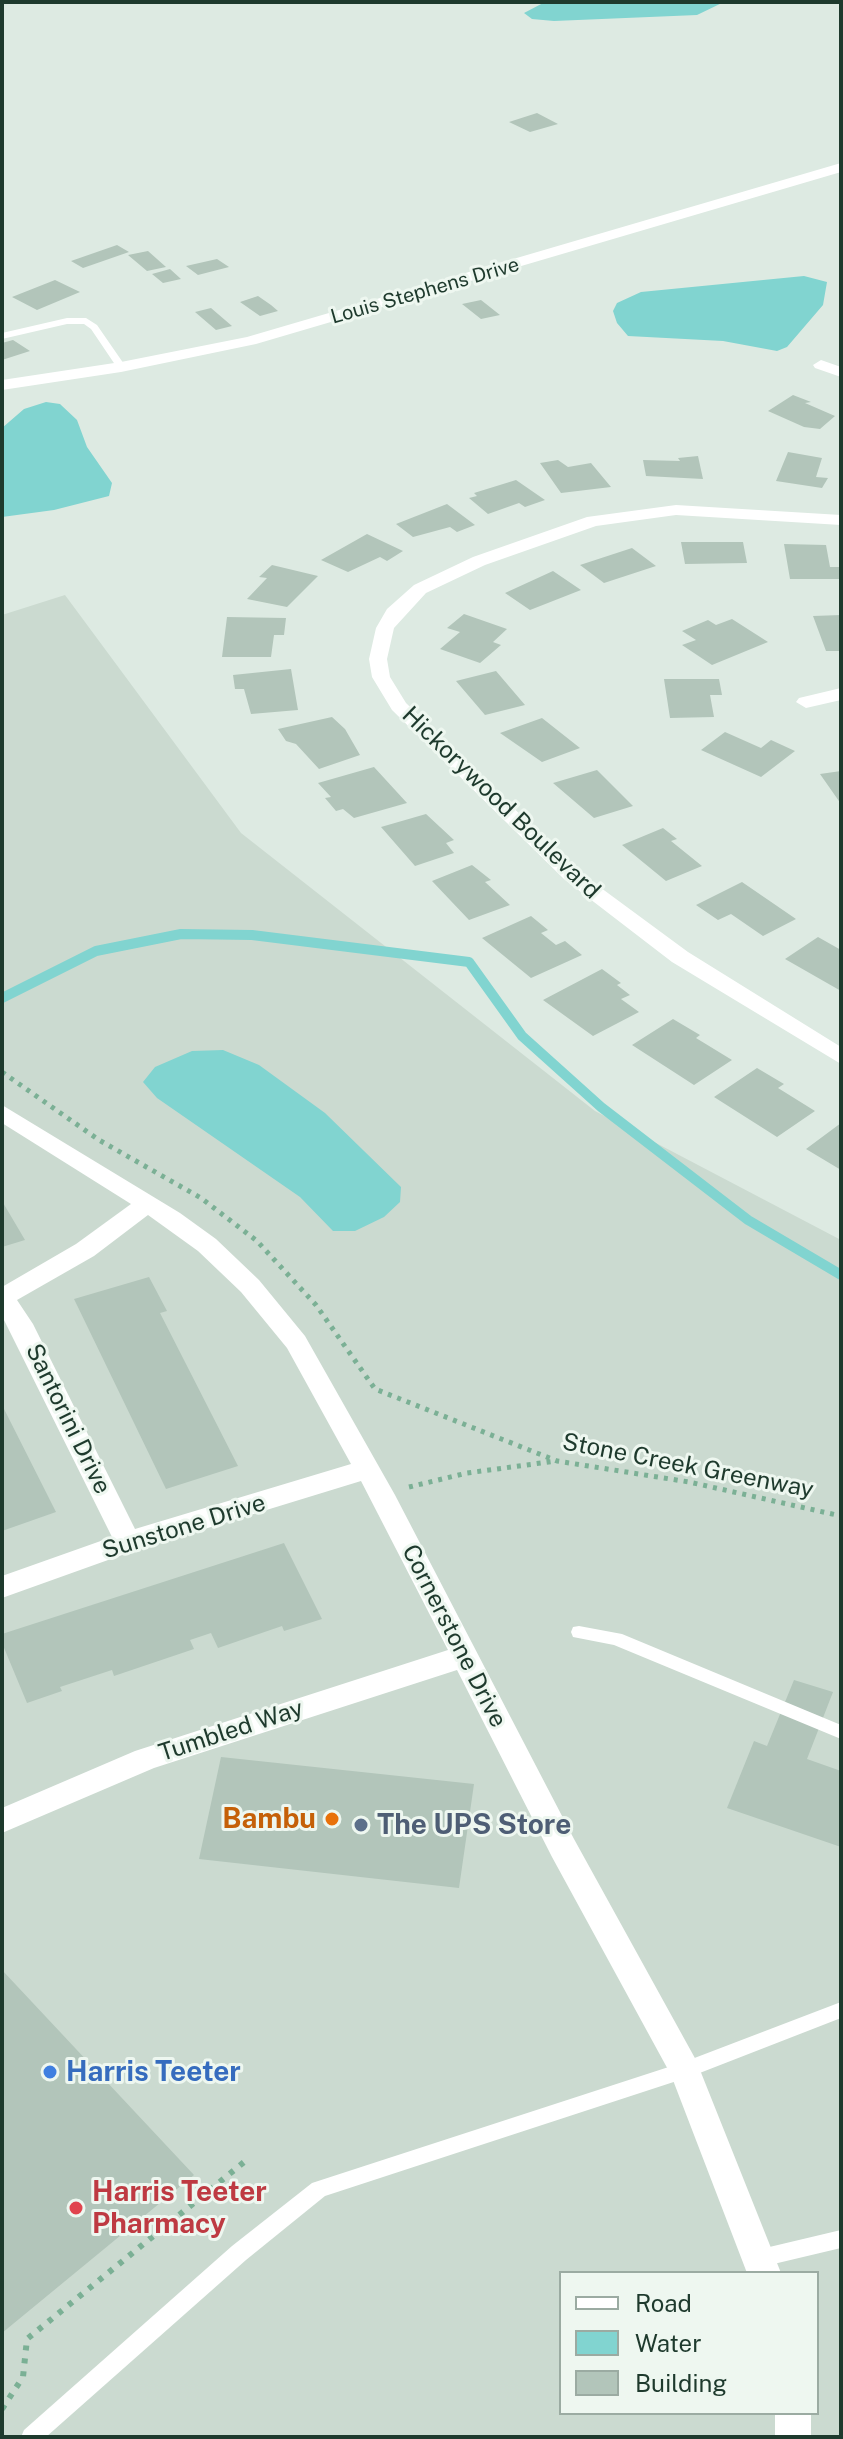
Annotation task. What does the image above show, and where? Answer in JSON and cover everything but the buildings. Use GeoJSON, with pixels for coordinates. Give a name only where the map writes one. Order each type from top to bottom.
{"type":"FeatureCollection","features":[{"type":"Feature","properties":{"kind":"street","name":"Louis Stephens Drive"},"geometry":{"type":"LineString","coordinates":[[2,385],[121,367],[310,325],[841,167]]}},
{"type":"Feature","properties":{"kind":"street"},"geometry":{"type":"LineString","coordinates":[[821,365],[841,372]]}},
{"type":"Feature","properties":{"kind":"street","name":"Hickorywood Boulevard"},"geometry":{"type":"LineString","coordinates":[[841,520],[676,510],[593,521],[479,561],[420,589],[394,613],[385,628],[378,659],[381,677],[399,706],[571,875],[680,957],[841,1057]]}},
{"type":"Feature","properties":{"kind":"street"},"geometry":{"type":"LineString","coordinates":[[806,702],[841,694]]}},
{"type":"Feature","properties":{"kind":"street","name":"Cornerstone Drive"},"geometry":{"type":"LineString","coordinates":[[2,1113],[207,1245],[278,1317],[311,1365],[563,1848],[685,2070],[763,2265]]}},
{"type":"Feature","properties":{"kind":"street"},"geometry":{"type":"LineString","coordinates":[[2,1298],[85,1250],[147,1204]]}},
{"type":"Feature","properties":{"kind":"street","name":"Santorini Drive"},"geometry":{"type":"LineString","coordinates":[[2,1298],[21,1324],[128,1542]]}},
{"type":"Feature","properties":{"kind":"street","name":"Sunstone Drive"},"geometry":{"type":"LineString","coordinates":[[2,1587],[128,1542],[367,1469]]}},
{"type":"Feature","properties":{"kind":"street","name":"Tumbled Way"},"geometry":{"type":"LineString","coordinates":[[2,1821],[145,1759],[465,1656]]}},
{"type":"Feature","properties":{"kind":"street"},"geometry":{"type":"LineString","coordinates":[[793,2415],[793,2437]]}},
{"type":"Feature","properties":{"kind":"lane"},"geometry":{"type":"LineString","coordinates":[[2,336],[67,321],[86,321],[92,323],[121,367]]}},
{"type":"Feature","properties":{"kind":"lane"},"geometry":{"type":"LineString","coordinates":[[579,1632],[616,1639],[841,1732]]}},
{"type":"Feature","properties":{"kind":"lane"},"geometry":{"type":"LineString","coordinates":[[31,2437],[239,2253],[319,2189],[685,2070],[841,2010]]}},
{"type":"Feature","properties":{"kind":"lane"},"geometry":{"type":"LineString","coordinates":[[763,2265],[841,2239]]}},
{"type":"Feature","properties":{"kind":"path","name":"Stone Creek Greenway"},"geometry":{"type":"LineString","coordinates":[[394,1399],[557,1461],[689,1482],[841,1516]]}},
{"type":"Feature","properties":{"kind":"path"},"geometry":{"type":"LineString","coordinates":[[403,1488],[467,1473],[557,1461]]}},
{"type":"Feature","properties":{"kind":"path"},"geometry":{"type":"LineString","coordinates":[[2,2409],[23,2377],[27,2339],[249,2158]]}},
{"type":"Feature","properties":{"kind":"shaded area"},"geometry":{"type":"Polygon","coordinates":[[[65,595],[241,833],[595,1111],[841,1240],[841,2437],[2,2437],[2,615],[65,595]]]}},
{"type":"Feature","properties":{"kind":"water"},"geometry":{"type":"Polygon","coordinates":[[[545,2],[724,2],[697,15],[554,21],[532,19],[524,13],[545,2]]]}},
{"type":"Feature","properties":{"kind":"water"},"geometry":{"type":"Polygon","coordinates":[[[804,276],[827,282],[823,305],[787,347],[777,351],[723,341],[628,336],[617,323],[613,311],[617,303],[641,292],[804,276]]]}},
{"type":"Feature","properties":{"kind":"water"},"geometry":{"type":"Polygon","coordinates":[[[46,402],[60,404],[77,420],[87,447],[112,483],[109,496],[54,510],[2,517],[2,428],[24,409],[46,402]]]}},
{"type":"Feature","properties":{"kind":"water"},"geometry":{"type":"Polygon","coordinates":[[[223,1050],[259,1065],[325,1113],[401,1187],[400,1202],[384,1217],[355,1231],[333,1231],[300,1197],[157,1098],[143,1082],[155,1067],[192,1051],[223,1050]]]}},
{"type":"Feature","properties":{"kind":"waterway"},"geometry":{"type":"LineString","coordinates":[[2,998],[96,951],[181,934],[252,935],[469,962],[522,1036],[601,1107],[748,1220],[841,1275]]}},
{"type":"Feature","properties":{"kind":"place","name":"Bambu"},"geometry":{"type":"Point","coordinates":[332,1819]}},
{"type":"Feature","properties":{"kind":"place","name":"The UPS Store"},"geometry":{"type":"Point","coordinates":[361,1825]}},
{"type":"Feature","properties":{"kind":"place","name":"Harris Teeter"},"geometry":{"type":"Point","coordinates":[50,2072]}},
{"type":"Feature","properties":{"kind":"place","name":"Harris Teeter Pharmacy"},"geometry":{"type":"Point","coordinates":[76,2208]}}]}
